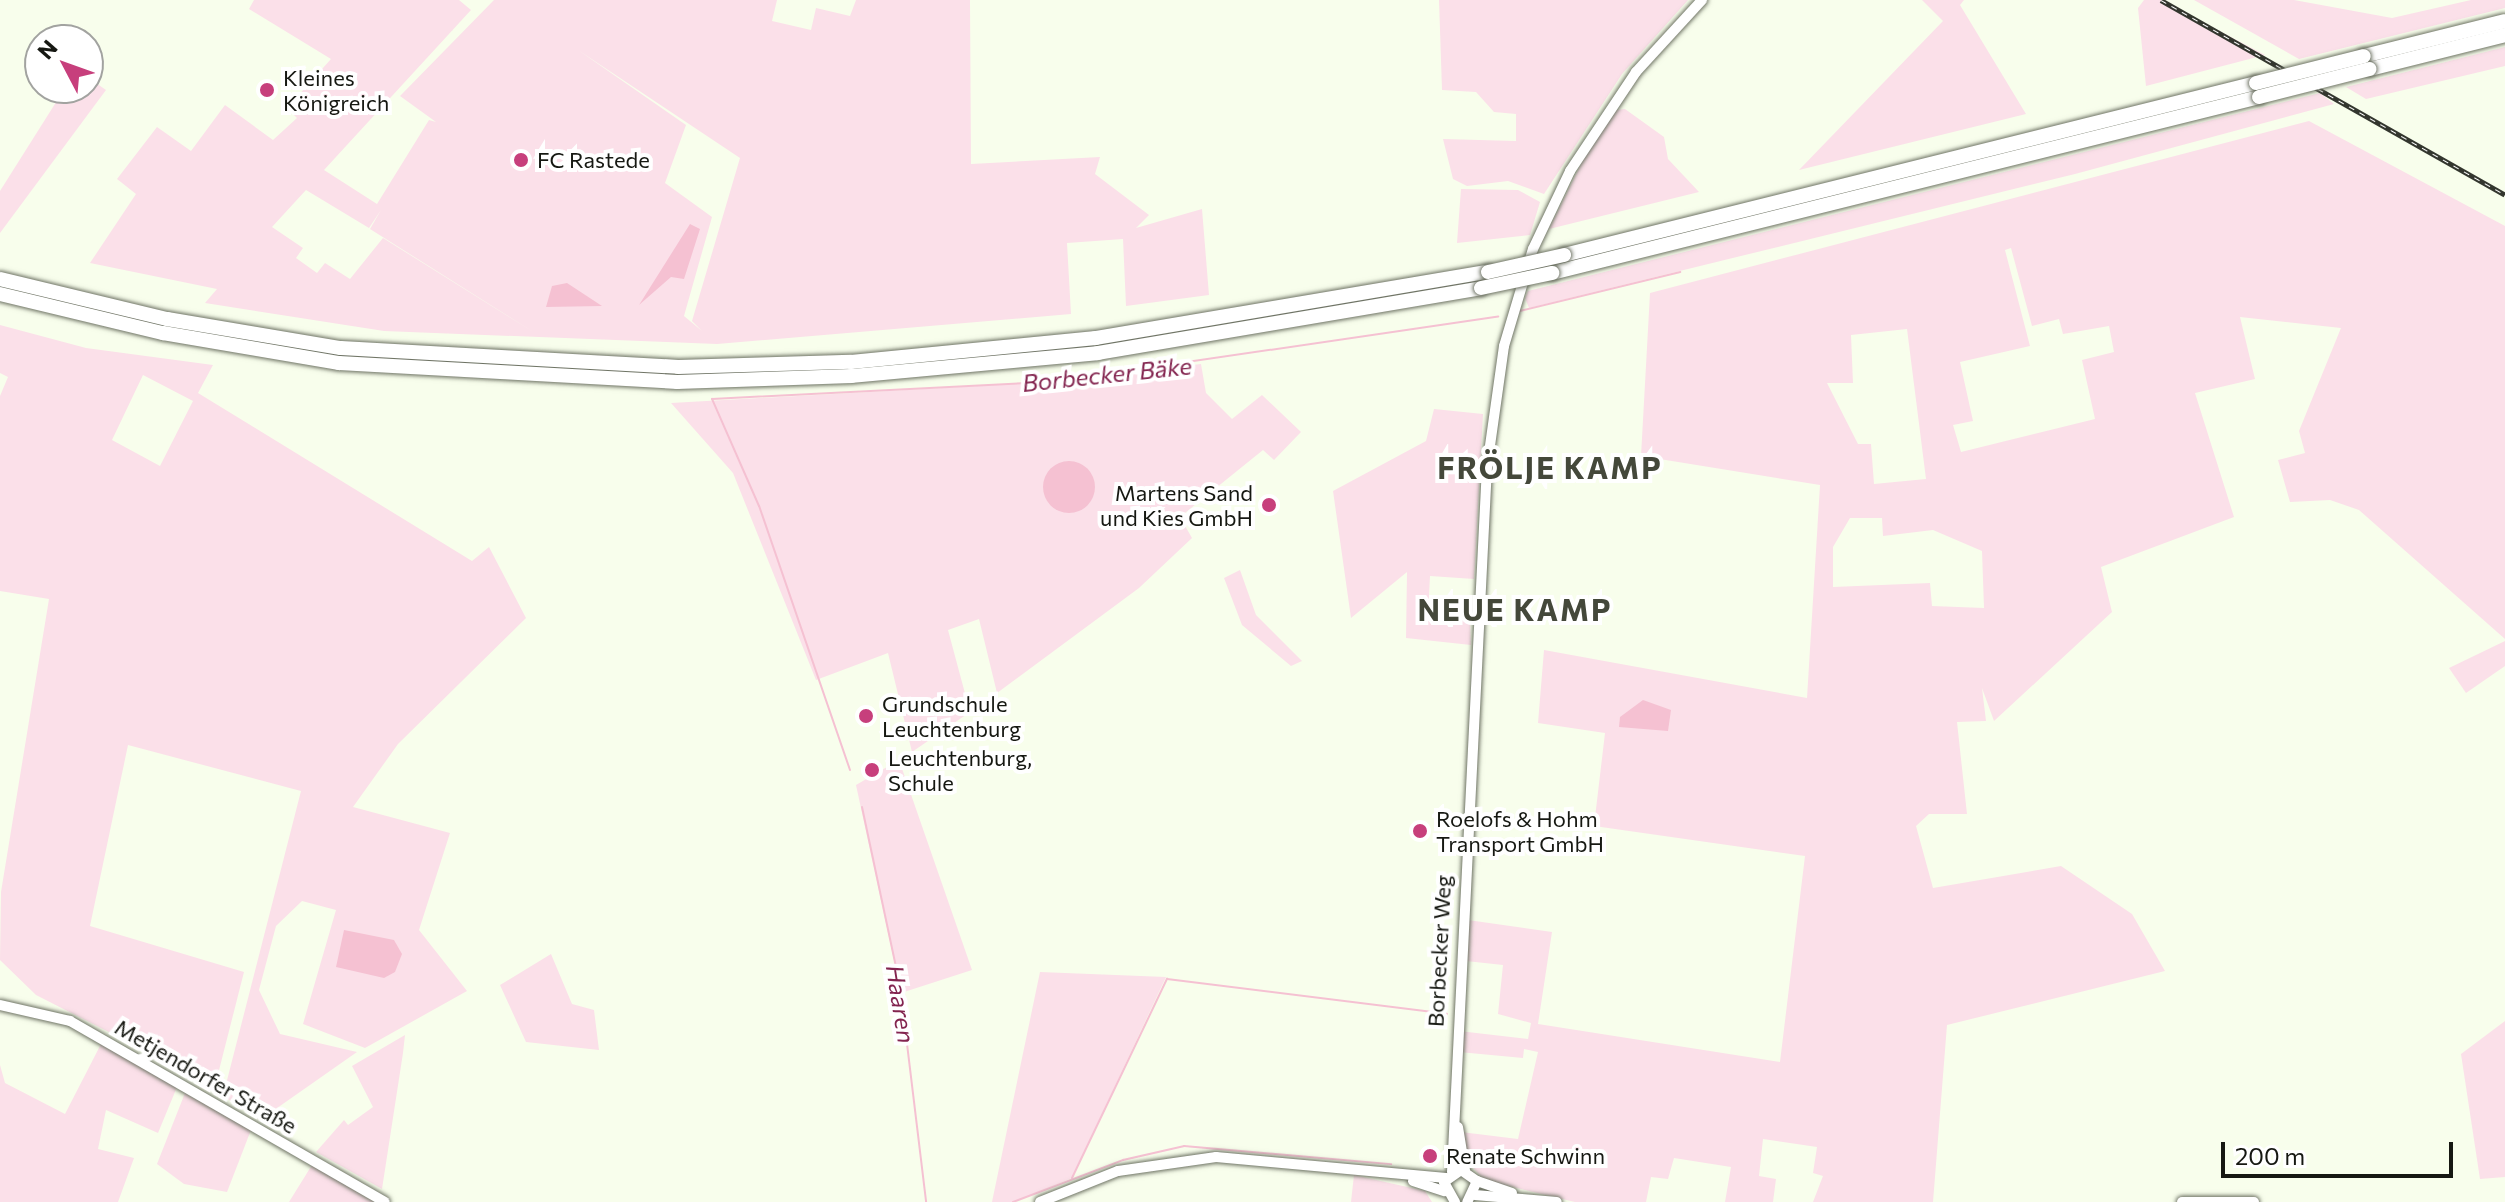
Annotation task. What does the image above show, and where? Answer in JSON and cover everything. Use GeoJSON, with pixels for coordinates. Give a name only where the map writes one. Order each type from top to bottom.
{"type":"FeatureCollection","features":[{"type":"Feature","properties":{"kind":"highway"},"geometry":{"type":"LineString","coordinates":[[0,294],[163,333],[339,363],[677,382],[852,376],[1098,353],[1481,288],[1552,273],[2367,62],[2505,21]]}},
{"type":"Feature","properties":{"kind":"highway"},"geometry":{"type":"LineString","coordinates":[[2367,62],[2505,35]]}},
{"type":"Feature","properties":{"kind":"highway"},"geometry":{"type":"LineString","coordinates":[[0,279],[167,319],[341,348],[678,367],[851,362],[1096,338],[1488,272],[2258,90]]}},
{"type":"Feature","properties":{"kind":"street","name":"Borbecker Weg"},"geometry":{"type":"LineString","coordinates":[[1450,1199],[1487,467],[1509,325],[1543,226],[1581,151],[1636,72],[1702,0]]}},
{"type":"Feature","properties":{"kind":"street","name":"Metjendorfer Straße"},"geometry":{"type":"LineString","coordinates":[[0,1005],[70,1021],[385,1202]]}},
{"type":"Feature","properties":{"kind":"street","name":"Borbecker Weg"},"geometry":{"type":"LineString","coordinates":[[1453,1101],[1465,1170]]}},
{"type":"Feature","properties":{"kind":"street"},"geometry":{"type":"LineString","coordinates":[[1040,1202],[1118,1171],[1191,1159],[1396,1176],[1449,1175],[1465,1170],[1477,1181],[1517,1195],[1557,1202]]}},
{"type":"Feature","properties":{"kind":"street"},"geometry":{"type":"LineString","coordinates":[[1396,1176],[1450,1199]]}},
{"type":"Feature","properties":{"kind":"street"},"geometry":{"type":"LineString","coordinates":[[1477,1181],[1471,1198],[1517,1195]]}},
{"type":"Feature","properties":{"kind":"street"},"geometry":{"type":"LineString","coordinates":[[2182,1202],[2254,1202]]}},
{"type":"Feature","properties":{"kind":"shaded area"},"geometry":{"type":"Polygon","coordinates":[[[254,0],[459,0],[471,10],[324,170],[377,204],[429,120],[436,122],[400,96],[494,0],[777,0],[772,21],[811,30],[816,8],[850,16],[856,0],[970,0],[971,164],[1100,157],[1095,174],[1149,215],[1136,228],[1202,209],[1209,295],[1126,306],[1123,239],[1067,243],[1071,314],[717,344],[384,331],[205,303],[217,289],[90,263],[136,194],[117,179],[157,127],[191,151],[225,105],[273,140],[297,118],[287,108],[331,59],[249,9],[254,0]],[[578,50],[686,125],[665,183],[712,217],[684,316],[702,331],[692,321],[740,158],[578,50]],[[306,190],[272,227],[303,248],[296,258],[317,273],[325,263],[350,279],[383,238],[535,333],[370,229],[381,210],[369,228],[306,190]]]}},
{"type":"Feature","properties":{"kind":"shaded area"},"geometry":{"type":"Polygon","coordinates":[[[1439,0],[1688,0],[1622,74],[1544,194],[1508,181],[1467,186],[1453,179],[1443,139],[1516,141],[1516,114],[1494,112],[1476,92],[1442,90],[1439,0]]]}},
{"type":"Feature","properties":{"kind":"shaded area"},"geometry":{"type":"Polygon","coordinates":[[[1922,0],[1964,0],[1960,5],[2026,114],[1799,170],[1943,21],[1922,0]]]}},
{"type":"Feature","properties":{"kind":"shaded area"},"geometry":{"type":"Polygon","coordinates":[[[2144,0],[2161,0],[2265,55],[2146,86],[2138,8],[2144,0]]]}},
{"type":"Feature","properties":{"kind":"shaded area"},"geometry":{"type":"Polygon","coordinates":[[[2194,0],[2294,0],[2392,18],[2471,0],[2505,0],[2505,8],[2299,59],[2194,0]]]}},
{"type":"Feature","properties":{"kind":"shaded area"},"geometry":{"type":"Polygon","coordinates":[[[2505,47],[2505,66],[2366,99],[2346,87],[2505,47]]]}},
{"type":"Feature","properties":{"kind":"shaded area"},"geometry":{"type":"Polygon","coordinates":[[[2320,93],[2334,104],[2075,174],[1529,308],[1525,298],[1528,291],[2320,93]]]}},
{"type":"Feature","properties":{"kind":"shaded area"},"geometry":{"type":"Polygon","coordinates":[[[55,104],[96,104],[0,233],[0,191],[55,104]]]}},
{"type":"Feature","properties":{"kind":"shaded area"},"geometry":{"type":"Polygon","coordinates":[[[1625,109],[1664,137],[1668,159],[1699,192],[1549,229],[1588,150],[1616,110],[1625,109]]]}},
{"type":"Feature","properties":{"kind":"shaded area"},"geometry":{"type":"Polygon","coordinates":[[[2309,121],[2505,226],[2505,639],[2359,510],[2330,500],[2290,502],[2278,460],[2305,453],[2299,431],[2341,328],[2240,317],[2255,379],[2195,393],[2234,517],[2101,567],[2112,612],[1994,721],[1982,688],[1986,721],[1957,722],[1967,814],[1929,814],[1916,826],[1933,888],[2061,866],[2132,914],[2165,971],[1947,1025],[1933,1202],[1813,1202],[1823,1176],[1813,1173],[1817,1147],[1763,1139],[1759,1176],[1776,1179],[1773,1202],[1725,1202],[1731,1167],[1674,1158],[1668,1179],[1651,1177],[1646,1202],[1575,1202],[1484,1180],[1468,1162],[1461,1132],[1518,1139],[1538,1052],[1524,1049],[1523,1058],[1459,1052],[1459,1031],[1528,1039],[1531,1023],[1498,1014],[1503,965],[1466,961],[1468,920],[1552,932],[1538,1024],[1780,1062],[1805,856],[1594,826],[1605,733],[1538,723],[1544,650],[1807,698],[1820,485],[1641,456],[1650,293],[2309,121]],[[2011,248],[2005,250],[2030,346],[1960,362],[1973,421],[1953,425],[1961,452],[2095,419],[2082,360],[2114,352],[2109,326],[2063,334],[2059,319],[2032,326],[2011,248]],[[1907,329],[1851,335],[1853,383],[1827,383],[1858,444],[1871,444],[1874,484],[1926,479],[1907,329]],[[1850,518],[1833,547],[1833,587],[1930,583],[1932,606],[1984,608],[1982,551],[1933,530],[1883,536],[1882,518],[1850,518]]]}},
{"type":"Feature","properties":{"kind":"shaded area"},"geometry":{"type":"Polygon","coordinates":[[[1461,189],[1518,190],[1540,202],[1530,235],[1457,243],[1461,189]]]}},
{"type":"Feature","properties":{"kind":"shaded area"},"geometry":{"type":"Polygon","coordinates":[[[690,224],[700,229],[684,279],[671,277],[639,305],[690,224]]]}},
{"type":"Feature","properties":{"kind":"shaded area"},"geometry":{"type":"Polygon","coordinates":[[[567,283],[602,306],[546,307],[552,286],[567,283]]]}},
{"type":"Feature","properties":{"kind":"shaded area"},"geometry":{"type":"Polygon","coordinates":[[[0,325],[86,348],[213,365],[198,393],[472,561],[489,547],[526,618],[398,744],[353,807],[450,833],[419,930],[467,991],[365,1048],[303,1024],[336,910],[302,901],[276,926],[259,990],[280,1034],[357,1052],[260,1120],[223,1096],[301,791],[128,745],[90,926],[244,972],[215,1086],[36,995],[0,960],[1,892],[49,599],[0,591],[0,396],[8,377],[0,373],[0,325]],[[143,375],[112,440],[160,466],[193,401],[143,375]]]}},
{"type":"Feature","properties":{"kind":"shaded area"},"geometry":{"type":"Polygon","coordinates":[[[1201,364],[1206,393],[1232,419],[1262,395],[1301,432],[1274,460],[1263,450],[1180,517],[1192,538],[1139,588],[997,693],[979,619],[948,630],[970,712],[912,752],[888,653],[816,680],[733,473],[671,403],[1050,382],[1201,364]]]}},
{"type":"Feature","properties":{"kind":"shaded area"},"geometry":{"type":"Polygon","coordinates":[[[1434,409],[1483,414],[1474,579],[1430,576],[1428,616],[1470,621],[1471,645],[1406,638],[1407,572],[1351,618],[1333,491],[1426,441],[1434,409]]]}},
{"type":"Feature","properties":{"kind":"shaded area"},"geometry":{"type":"Polygon","coordinates":[[[1069,461],[1087,469],[1095,487],[1087,505],[1069,513],[1051,505],[1043,487],[1051,469],[1069,461]]]}},
{"type":"Feature","properties":{"kind":"shaded area"},"geometry":{"type":"Polygon","coordinates":[[[1240,570],[1256,615],[1302,661],[1291,666],[1242,625],[1224,578],[1240,570]]]}},
{"type":"Feature","properties":{"kind":"shaded area"},"geometry":{"type":"Polygon","coordinates":[[[2505,641],[2505,666],[2466,693],[2449,668],[2505,641]]]}},
{"type":"Feature","properties":{"kind":"shaded area"},"geometry":{"type":"Polygon","coordinates":[[[1643,700],[1671,710],[1668,731],[1619,727],[1620,717],[1643,700]]]}},
{"type":"Feature","properties":{"kind":"shaded area"},"geometry":{"type":"Polygon","coordinates":[[[899,760],[972,970],[901,993],[856,785],[899,760]]]}},
{"type":"Feature","properties":{"kind":"shaded area"},"geometry":{"type":"Polygon","coordinates":[[[344,930],[394,940],[402,954],[395,972],[384,978],[336,967],[344,930]]]}},
{"type":"Feature","properties":{"kind":"shaded area"},"geometry":{"type":"Polygon","coordinates":[[[551,954],[572,1004],[594,1010],[599,1050],[526,1042],[500,985],[551,954]]]}},
{"type":"Feature","properties":{"kind":"shaded area"},"geometry":{"type":"Polygon","coordinates":[[[1040,972],[1166,977],[1072,1178],[1014,1202],[992,1202],[1040,972]]]}},
{"type":"Feature","properties":{"kind":"shaded area"},"geometry":{"type":"Polygon","coordinates":[[[2505,1021],[2505,1177],[2480,1179],[2461,1054],[2505,1021]]]}},
{"type":"Feature","properties":{"kind":"shaded area"},"geometry":{"type":"Polygon","coordinates":[[[405,1035],[382,1189],[316,1152],[344,1120],[348,1125],[373,1107],[352,1066],[405,1035]]]}},
{"type":"Feature","properties":{"kind":"shaded area"},"geometry":{"type":"Polygon","coordinates":[[[101,1044],[177,1087],[158,1133],[106,1110],[98,1149],[134,1158],[118,1202],[0,1202],[0,1065],[5,1083],[65,1114],[101,1044]]]}},
{"type":"Feature","properties":{"kind":"shaded area"},"geometry":{"type":"Polygon","coordinates":[[[185,1093],[251,1130],[227,1192],[184,1184],[157,1164],[185,1093]]]}},
{"type":"Feature","properties":{"kind":"shaded area"},"geometry":{"type":"Polygon","coordinates":[[[312,1165],[374,1202],[289,1202],[312,1165]]]}},
{"type":"Feature","properties":{"kind":"shaded area"},"geometry":{"type":"Polygon","coordinates":[[[1354,1175],[1425,1191],[1432,1202],[1351,1202],[1354,1175]]]}},
{"type":"Feature","properties":{"kind":"waterway","name":"Borbecker Bäke"},"geometry":{"type":"LineString","coordinates":[[1520,311],[1680,272]]}},
{"type":"Feature","properties":{"kind":"waterway","name":"Borbecker Bäke"},"geometry":{"type":"LineString","coordinates":[[850,770],[759,506],[712,399],[1050,382],[1498,317]]}},
{"type":"Feature","properties":{"kind":"waterway","name":"Haaren"},"geometry":{"type":"LineString","coordinates":[[862,807],[900,986],[926,1202]]}},
{"type":"Feature","properties":{"kind":"waterway"},"geometry":{"type":"LineString","coordinates":[[1072,1178],[1167,979],[1447,1014]]}},
{"type":"Feature","properties":{"kind":"waterway"},"geometry":{"type":"LineString","coordinates":[[1013,1202],[1123,1160],[1184,1146],[1391,1164]]}},
{"type":"Feature","properties":{"kind":"railway"},"geometry":{"type":"LineString","coordinates":[[2161,0],[2505,195]]}},
{"type":"Feature","properties":{"kind":"place","name":"Kleines Königreich"},"geometry":{"type":"Point","coordinates":[267,90]}},
{"type":"Feature","properties":{"kind":"place","name":"FC Rastede"},"geometry":{"type":"Point","coordinates":[521,160]}},
{"type":"Feature","properties":{"kind":"place","name":"Martens Sand und Kies GmbH"},"geometry":{"type":"Point","coordinates":[1269,505]}},
{"type":"Feature","properties":{"kind":"place","name":"Grundschule Leuchtenburg"},"geometry":{"type":"Point","coordinates":[866,716]}},
{"type":"Feature","properties":{"kind":"place","name":"Leuchtenburg, Schule"},"geometry":{"type":"Point","coordinates":[872,770]}},
{"type":"Feature","properties":{"kind":"place","name":"Roelofs & Hohm Transport GmbH"},"geometry":{"type":"Point","coordinates":[1420,831]}},
{"type":"Feature","properties":{"kind":"place","name":"Renate Schwinn"},"geometry":{"type":"Point","coordinates":[1430,1156]}},
{"type":"Feature","properties":{"kind":"district","name":"FRÖLJE KAMP"},"geometry":{"type":"Point","coordinates":[1550,467]}},
{"type":"Feature","properties":{"kind":"district","name":"NEUE KAMP"},"geometry":{"type":"Point","coordinates":[1515,609]}}]}
